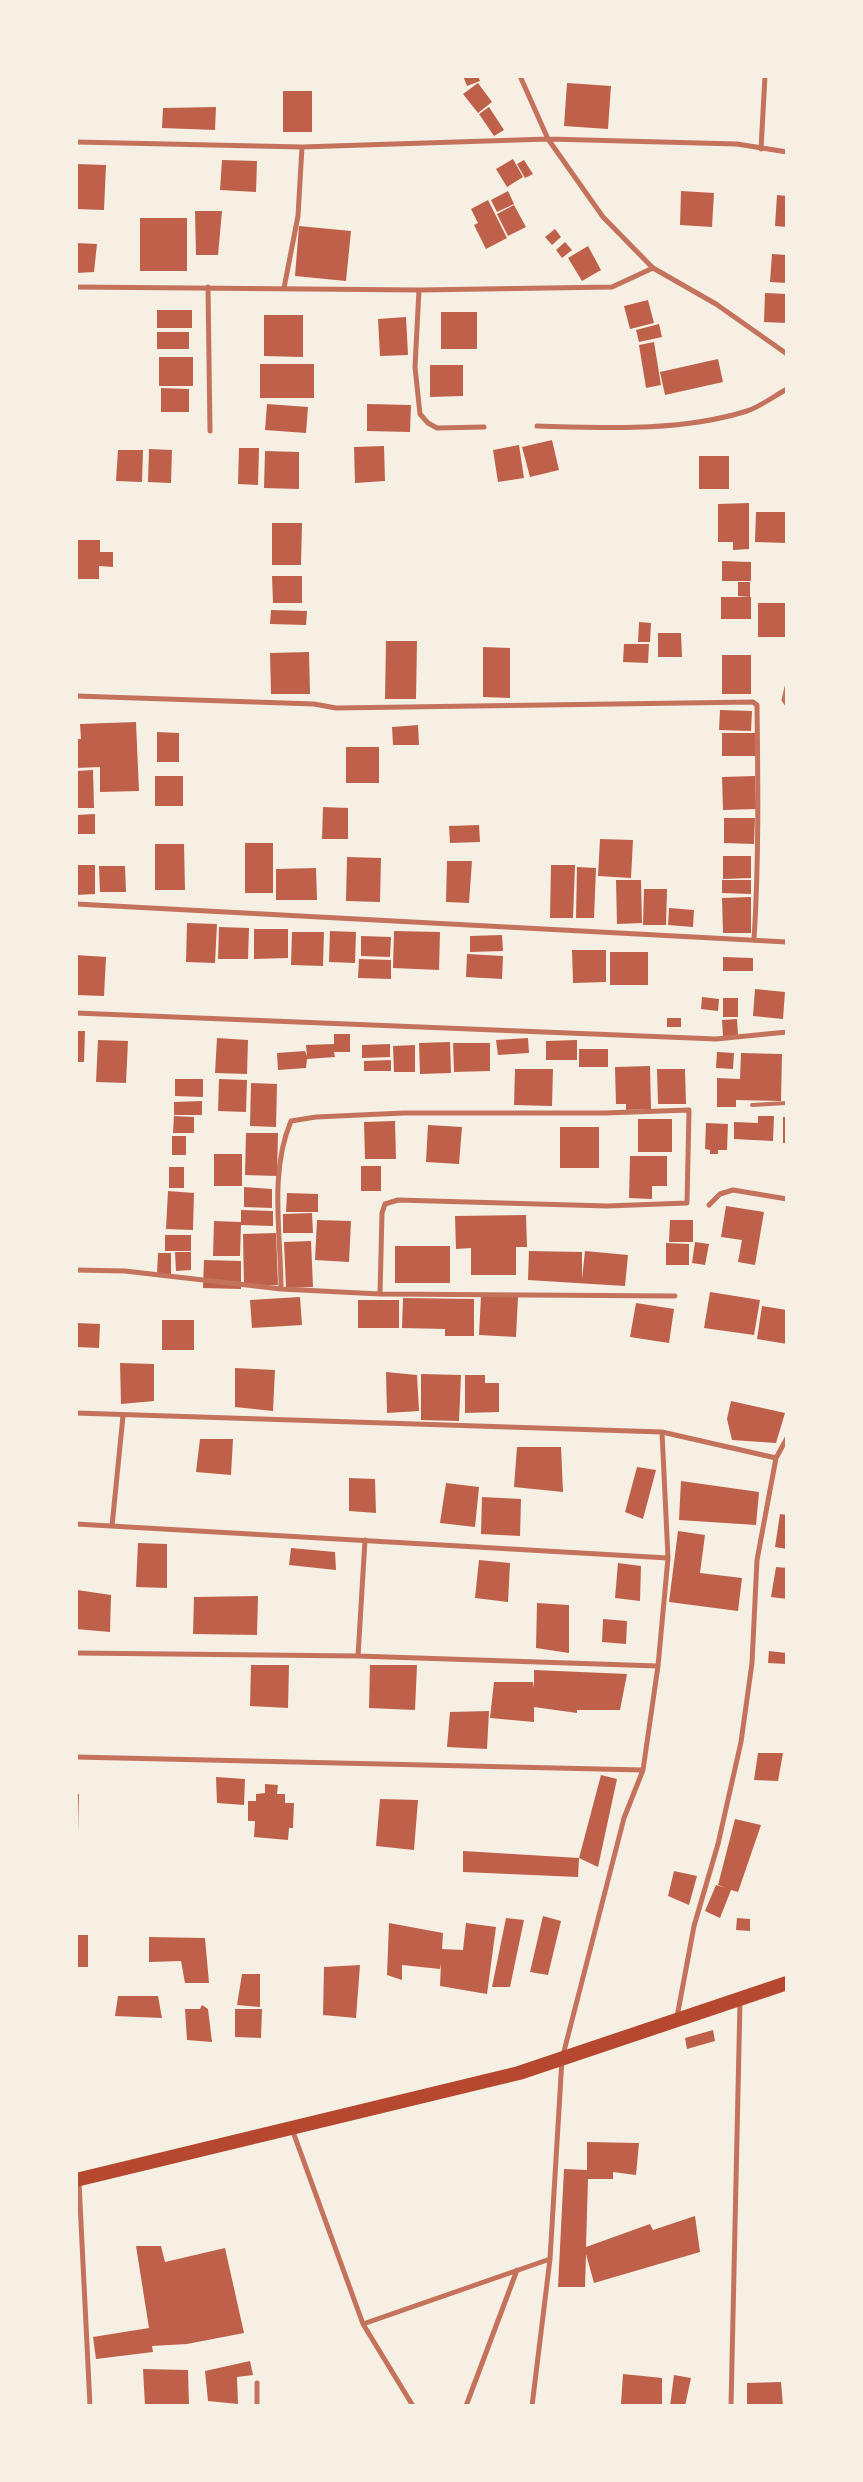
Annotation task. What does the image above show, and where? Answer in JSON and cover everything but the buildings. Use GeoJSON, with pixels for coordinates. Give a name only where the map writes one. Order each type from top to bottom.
{"type":"FeatureCollection","features":[{"type":"Feature","properties":{"kind":"highway"},"geometry":{"type":"LineString","coordinates":[[78,2180],[519,2073],[787,1983]]}},
{"type":"Feature","properties":{"kind":"street"},"geometry":{"type":"LineString","coordinates":[[520,76],[548,139],[603,216],[653,268],[716,304],[787,354]]}},
{"type":"Feature","properties":{"kind":"street"},"geometry":{"type":"LineString","coordinates":[[761,149],[765,76]]}},
{"type":"Feature","properties":{"kind":"street"},"geometry":{"type":"LineString","coordinates":[[76,142],[302,147],[548,139],[737,144],[787,152]]}},
{"type":"Feature","properties":{"kind":"street"},"geometry":{"type":"LineString","coordinates":[[284,288],[298,216],[302,147]]}},
{"type":"Feature","properties":{"kind":"street"},"geometry":{"type":"LineString","coordinates":[[76,287],[418,290],[612,287],[653,268]]}},
{"type":"Feature","properties":{"kind":"street"},"geometry":{"type":"LineString","coordinates":[[208,287],[210,431]]}},
{"type":"Feature","properties":{"kind":"street"},"geometry":{"type":"LineString","coordinates":[[418,290],[415,367],[420,414],[428,423],[437,428],[484,427]]}},
{"type":"Feature","properties":{"kind":"street"},"geometry":{"type":"LineString","coordinates":[[537,426],[633,428],[707,420],[748,411],[787,389]]}},
{"type":"Feature","properties":{"kind":"street"},"geometry":{"type":"LineString","coordinates":[[787,687],[784,700],[787,704]]}},
{"type":"Feature","properties":{"kind":"street"},"geometry":{"type":"LineString","coordinates":[[76,696],[314,704],[336,708],[753,702],[757,704],[758,797],[758,870],[754,940]]}},
{"type":"Feature","properties":{"kind":"street"},"geometry":{"type":"LineString","coordinates":[[76,904],[787,942]]}},
{"type":"Feature","properties":{"kind":"street"},"geometry":{"type":"LineString","coordinates":[[76,1013],[716,1039],[787,1032]]}},
{"type":"Feature","properties":{"kind":"street"},"geometry":{"type":"LineString","coordinates":[[280,1290],[278,1186],[283,1140],[291,1121],[316,1117],[404,1112],[605,1113],[689,1110],[687,1203],[607,1206],[398,1200],[386,1204],[382,1214],[380,1294]]}},
{"type":"Feature","properties":{"kind":"street"},"geometry":{"type":"LineString","coordinates":[[709,1205],[720,1194],[733,1190],[787,1199]]}},
{"type":"Feature","properties":{"kind":"street"},"geometry":{"type":"LineString","coordinates":[[76,1270],[125,1271],[280,1290],[380,1294],[675,1296]]}},
{"type":"Feature","properties":{"kind":"street"},"geometry":{"type":"LineString","coordinates":[[76,1413],[662,1432],[776,1458]]}},
{"type":"Feature","properties":{"kind":"street"},"geometry":{"type":"LineString","coordinates":[[112,1526],[123,1416]]}},
{"type":"Feature","properties":{"kind":"street"},"geometry":{"type":"LineString","coordinates":[[532,2406],[550,2259],[562,2059],[624,1818],[643,1770],[658,1666],[668,1558],[662,1432]]}},
{"type":"Feature","properties":{"kind":"street"},"geometry":{"type":"LineString","coordinates":[[676,2020],[694,1926],[718,1844],[741,1742],[752,1663],[757,1560],[776,1458],[787,1438]]}},
{"type":"Feature","properties":{"kind":"street"},"geometry":{"type":"LineString","coordinates":[[76,1524],[668,1558]]}},
{"type":"Feature","properties":{"kind":"street"},"geometry":{"type":"LineString","coordinates":[[358,1656],[365,1540]]}},
{"type":"Feature","properties":{"kind":"street"},"geometry":{"type":"LineString","coordinates":[[76,1653],[358,1656],[658,1666]]}},
{"type":"Feature","properties":{"kind":"street"},"geometry":{"type":"LineString","coordinates":[[76,1757],[643,1770]]}},
{"type":"Feature","properties":{"kind":"street"},"geometry":{"type":"LineString","coordinates":[[731,2406],[740,1999]]}},
{"type":"Feature","properties":{"kind":"street"},"geometry":{"type":"LineString","coordinates":[[292,2128],[363,2324],[414,2406]]}},
{"type":"Feature","properties":{"kind":"street"},"geometry":{"type":"LineString","coordinates":[[78,2180],[90,2406]]}},
{"type":"Feature","properties":{"kind":"street"},"geometry":{"type":"LineString","coordinates":[[363,2324],[550,2259]]}},
{"type":"Feature","properties":{"kind":"street"},"geometry":{"type":"LineString","coordinates":[[466,2406],[517,2270]]}},
{"type":"Feature","properties":{"kind":"street"},"geometry":{"type":"LineString","coordinates":[[257,2383],[257,2406]]}},
{"type":"Feature","properties":{"kind":"lane"},"geometry":{"type":"LineString","coordinates":[[752,1105],[787,1104]]}}]}
